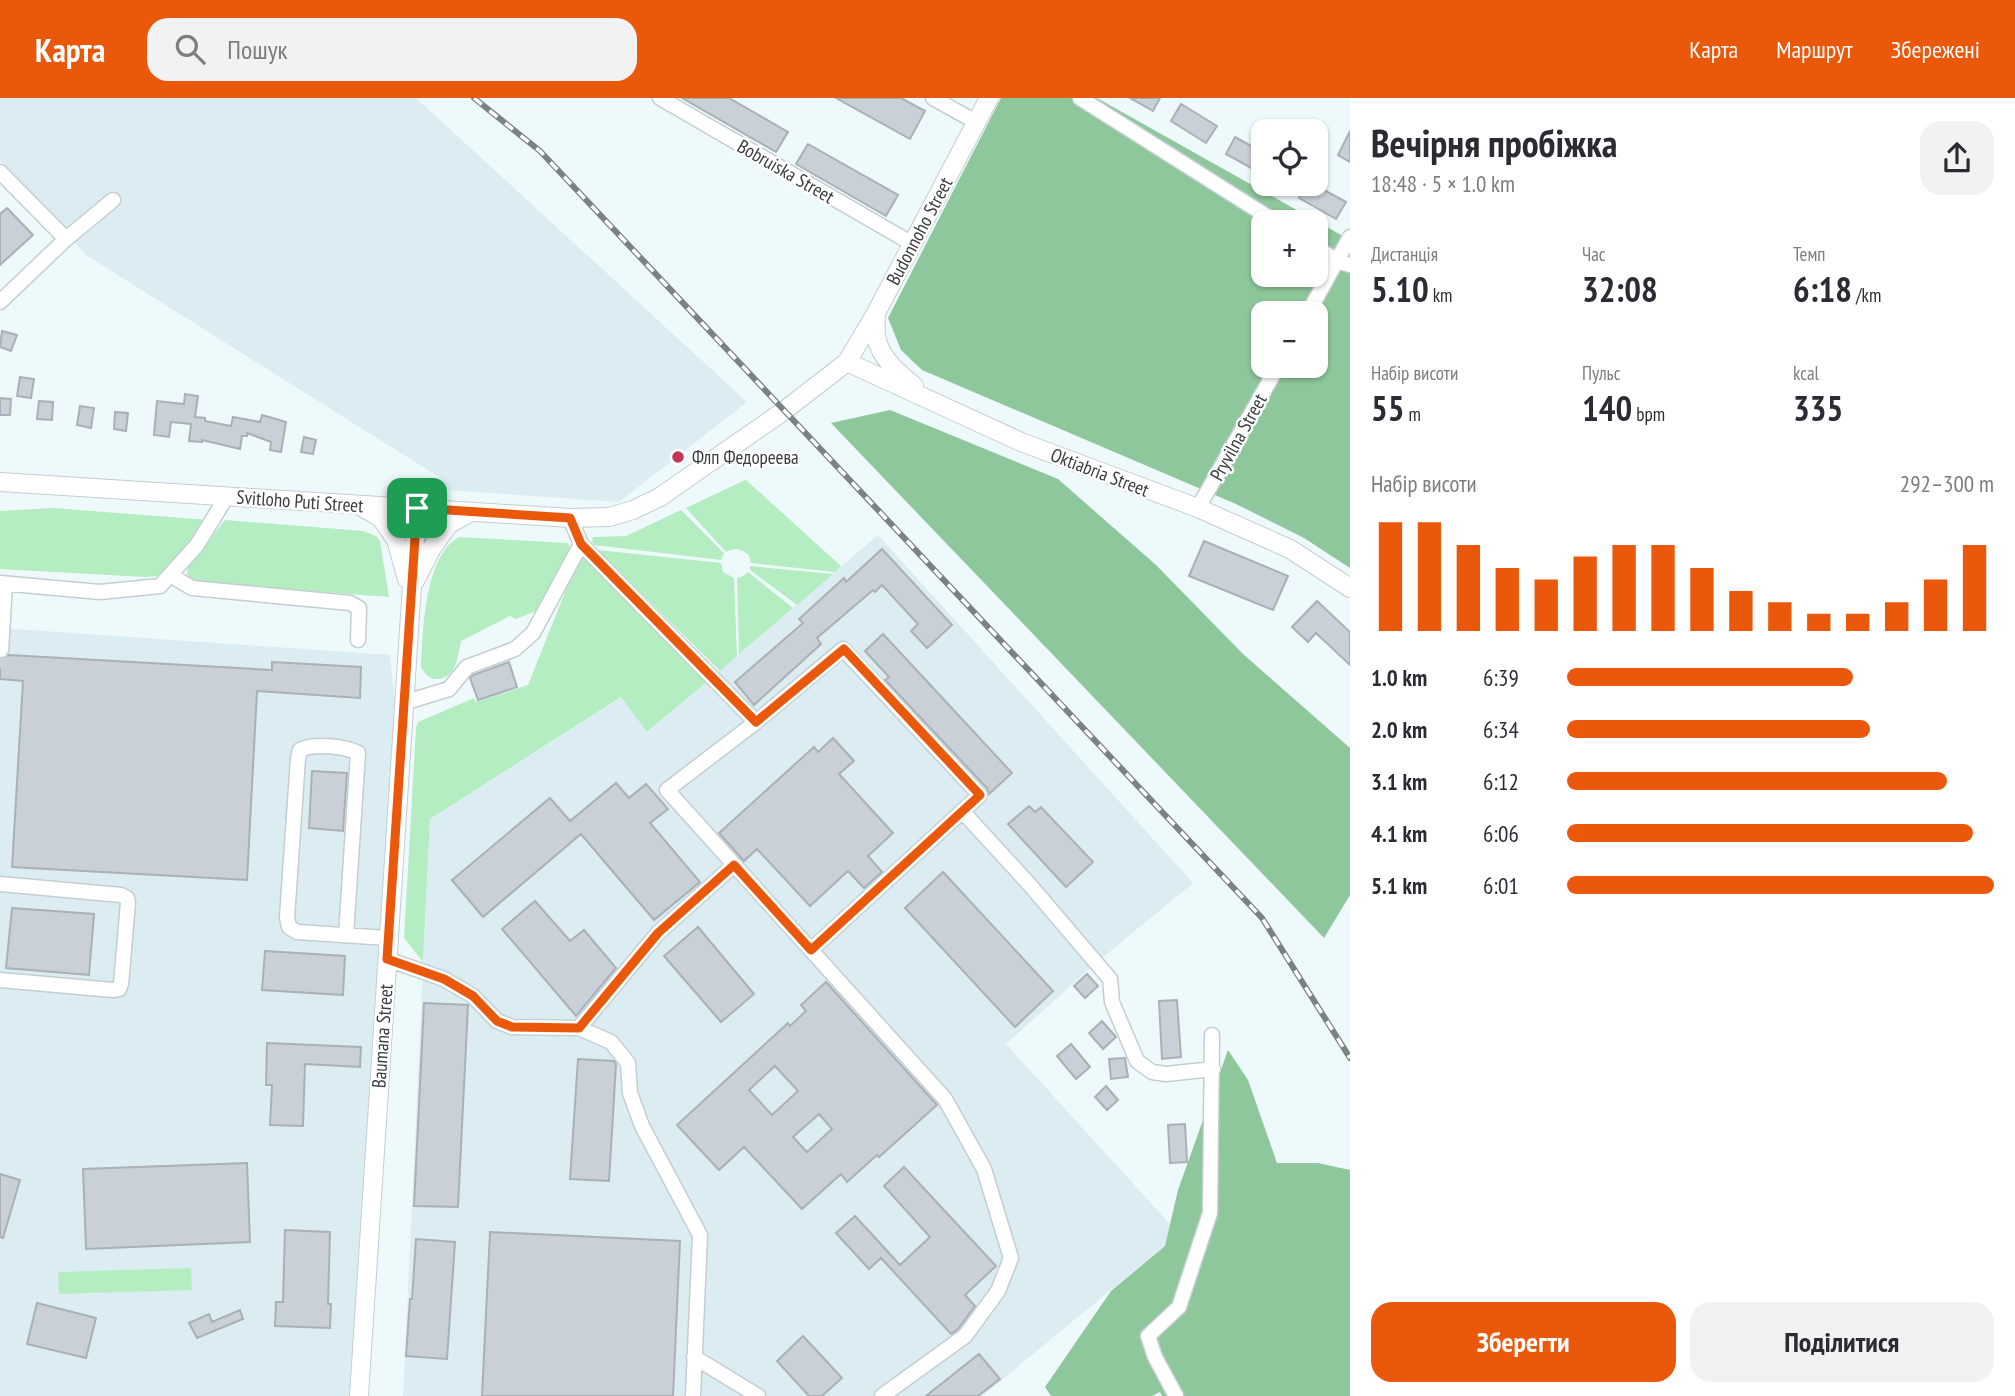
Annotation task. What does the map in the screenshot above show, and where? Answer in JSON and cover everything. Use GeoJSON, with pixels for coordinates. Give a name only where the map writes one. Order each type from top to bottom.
{"type":"FeatureCollection","features":[{"type":"Feature","properties":{"kind":"main road","name":"Budonnoho Street"},"geometry":{"type":"LineString","coordinates":[[846,362],[876,313],[989,98]]}},
{"type":"Feature","properties":{"kind":"main road"},"geometry":{"type":"LineString","coordinates":[[876,313],[876,337],[886,359],[900,375],[936,403]]}},
{"type":"Feature","properties":{"kind":"main road","name":"Oktiabria Street"},"geometry":{"type":"LineString","coordinates":[[846,362],[1021,442],[1198,508],[1290,549],[1350,588]]}},
{"type":"Feature","properties":{"kind":"main road","name":"Svitloho Puti Street"},"geometry":{"type":"LineString","coordinates":[[0,482],[570,518],[609,517],[633,510],[660,497],[785,411],[846,362]]}},
{"type":"Feature","properties":{"kind":"main road"},"geometry":{"type":"LineString","coordinates":[[357,504],[381,518],[396,540],[411,590]]}},
{"type":"Feature","properties":{"kind":"main road","name":"Baumana Street"},"geometry":{"type":"LineString","coordinates":[[359,1396],[417,508]]}},
{"type":"Feature","properties":{"kind":"main road"},"geometry":{"type":"LineString","coordinates":[[411,590],[432,548],[448,525],[472,512]]}},
{"type":"Feature","properties":{"kind":"street","name":"Bobruiska Street"},"geometry":{"type":"LineString","coordinates":[[660,98],[911,243]]}},
{"type":"Feature","properties":{"kind":"street"},"geometry":{"type":"LineString","coordinates":[[933,98],[976,122]]}},
{"type":"Feature","properties":{"kind":"street"},"geometry":{"type":"LineString","coordinates":[[1080,98],[1257,210]]}},
{"type":"Feature","properties":{"kind":"street"},"geometry":{"type":"LineString","coordinates":[[0,172],[66,239]]}},
{"type":"Feature","properties":{"kind":"street"},"geometry":{"type":"LineString","coordinates":[[0,302],[66,239],[113,200]]}},
{"type":"Feature","properties":{"kind":"street"},"geometry":{"type":"LineString","coordinates":[[1317,301],[1344,263],[1350,237]]}},
{"type":"Feature","properties":{"kind":"street"},"geometry":{"type":"LineString","coordinates":[[1328,254],[1344,263]]}},
{"type":"Feature","properties":{"kind":"street","name":"Pryvilna Street"},"geometry":{"type":"LineString","coordinates":[[1198,508],[1271,378]]}},
{"type":"Feature","properties":{"kind":"street"},"geometry":{"type":"LineString","coordinates":[[1,650],[3,584],[100,592],[160,586],[197,545],[227,496]]}},
{"type":"Feature","properties":{"kind":"street"},"geometry":{"type":"LineString","coordinates":[[570,518],[581,544],[756,722]]}},
{"type":"Feature","properties":{"kind":"street"},"geometry":{"type":"LineString","coordinates":[[403,703],[449,689],[467,667],[515,649],[533,633],[581,544]]}},
{"type":"Feature","properties":{"kind":"street"},"geometry":{"type":"LineString","coordinates":[[170,575],[192,588],[350,603],[359,608],[358,640]]}},
{"type":"Feature","properties":{"kind":"street"},"geometry":{"type":"LineString","coordinates":[[811,950],[980,795],[844,649],[756,722],[667,790],[945,1099],[984,1169],[1011,1258],[998,1291],[965,1336],[882,1396]]}},
{"type":"Feature","properties":{"kind":"street"},"geometry":{"type":"LineString","coordinates":[[346,935],[358,753],[350,749],[308,746],[300,750],[298,758],[287,918],[289,927],[297,932],[346,935],[388,937]]}},
{"type":"Feature","properties":{"kind":"street"},"geometry":{"type":"LineString","coordinates":[[962,811],[1110,979],[1112,1002],[1137,1061],[1152,1072],[1166,1074],[1213,1069]]}},
{"type":"Feature","properties":{"kind":"street"},"geometry":{"type":"LineString","coordinates":[[579,1028],[658,933],[734,865]]}},
{"type":"Feature","properties":{"kind":"street"},"geometry":{"type":"LineString","coordinates":[[0,884],[121,895],[127,898],[128,903],[119,989],[0,980]]}},
{"type":"Feature","properties":{"kind":"street"},"geometry":{"type":"LineString","coordinates":[[387,959],[444,979],[473,996],[497,1021],[512,1027],[579,1028],[611,1042],[628,1063],[630,1093],[642,1126],[700,1235],[693,1396]]}},
{"type":"Feature","properties":{"kind":"street"},"geometry":{"type":"LineString","coordinates":[[1176,1396],[1155,1357],[1148,1336],[1179,1307],[1210,1213],[1212,1035]]}},
{"type":"Feature","properties":{"kind":"street"},"geometry":{"type":"LineString","coordinates":[[694,1357],[758,1396]]}},
{"type":"Feature","properties":{"kind":"shaded area"},"geometry":{"type":"Polygon","coordinates":[[[0,98],[416,98],[747,402],[619,502],[448,490],[439,477],[86,255],[0,161],[0,98]]]}},
{"type":"Feature","properties":{"kind":"shaded area"},"geometry":{"type":"Polygon","coordinates":[[[878,535],[1193,883],[1096,963],[1006,1044],[1179,1234],[982,1396],[403,1396],[430,819],[622,697],[648,732],[878,535]]]}},
{"type":"Feature","properties":{"kind":"shaded area"},"geometry":{"type":"Polygon","coordinates":[[[0,628],[390,655],[395,703],[351,1396],[0,1396],[0,628]]]}},
{"type":"Feature","properties":{"kind":"green space"},"geometry":{"type":"Polygon","coordinates":[[[1001,98],[1097,98],[1251,184],[1251,196],[1272,196],[1297,210],[1251,210],[1251,287],[1328,287],[1328,228],[1350,240],[1350,568],[1304,538],[1236,504],[922,370],[901,350],[888,318],[1001,98]]]}},
{"type":"Feature","properties":{"kind":"green space"},"geometry":{"type":"Polygon","coordinates":[[[890,410],[1058,479],[1156,565],[1243,654],[1350,748],[1350,895],[1324,938],[831,423],[890,410]]]}},
{"type":"Feature","properties":{"kind":"green space"},"geometry":{"type":"Polygon","coordinates":[[[746,480],[841,566],[835,572],[751,563],[749,555],[741,550],[726,552],[686,508],[746,480]]]}},
{"type":"Feature","properties":{"kind":"green space"},"geometry":{"type":"Polygon","coordinates":[[[53,508],[209,520],[167,571],[158,576],[0,569],[0,511],[53,508]]]}},
{"type":"Feature","properties":{"kind":"green space"},"geometry":{"type":"Polygon","coordinates":[[[681,510],[724,553],[721,560],[594,545],[592,542],[593,537],[626,536],[681,510]]]}},
{"type":"Feature","properties":{"kind":"green space"},"geometry":{"type":"Polygon","coordinates":[[[225,520],[363,531],[376,536],[380,541],[389,597],[193,582],[188,579],[187,569],[225,520]]]}},
{"type":"Feature","properties":{"kind":"green space"},"geometry":{"type":"Polygon","coordinates":[[[459,537],[568,543],[571,550],[536,611],[516,619],[510,616],[461,641],[453,670],[445,677],[433,679],[421,667],[428,596],[439,560],[447,547],[459,537]]]}},
{"type":"Feature","properties":{"kind":"green space"},"geometry":{"type":"Polygon","coordinates":[[[598,550],[721,563],[723,572],[734,578],[737,656],[720,671],[598,550]]]}},
{"type":"Feature","properties":{"kind":"green space"},"geometry":{"type":"Polygon","coordinates":[[[581,552],[709,680],[647,732],[621,697],[430,819],[423,962],[404,938],[418,722],[474,698],[476,702],[528,685],[581,552]]]}},
{"type":"Feature","properties":{"kind":"green space"},"geometry":{"type":"Polygon","coordinates":[[[750,566],[833,574],[797,605],[750,570],[750,566]]]}},
{"type":"Feature","properties":{"kind":"green space"},"geometry":{"type":"Polygon","coordinates":[[[748,572],[793,608],[739,654],[737,578],[748,572]]]}},
{"type":"Feature","properties":{"kind":"green space"},"geometry":{"type":"Polygon","coordinates":[[[1228,1050],[1248,1080],[1277,1163],[1318,1163],[1350,1170],[1350,1396],[1162,1396],[1160,1392],[1152,1396],[1051,1396],[1045,1387],[1111,1291],[1165,1246],[1178,1190],[1228,1050]]]}},
{"type":"Feature","properties":{"kind":"green space"},"geometry":{"type":"Polygon","coordinates":[[[191,1268],[192,1290],[59,1294],[58,1272],[191,1268]]]}},
{"type":"Feature","properties":{"kind":"building"},"geometry":{"type":"Polygon","coordinates":[[[682,98],[729,98],[788,132],[776,152],[682,98]]]}},
{"type":"Feature","properties":{"kind":"building"},"geometry":{"type":"Polygon","coordinates":[[[836,98],[901,98],[925,111],[910,139],[836,98]]]}},
{"type":"Feature","properties":{"kind":"building"},"geometry":{"type":"Polygon","coordinates":[[[1130,98],[1160,98],[1153,111],[1130,98]]]}},
{"type":"Feature","properties":{"kind":"building"},"geometry":{"type":"Polygon","coordinates":[[[1181,104],[1217,126],[1206,143],[1171,121],[1181,104]]]}},
{"type":"Feature","properties":{"kind":"building"},"geometry":{"type":"Polygon","coordinates":[[[1350,131],[1350,162],[1338,155],[1350,131]]]}},
{"type":"Feature","properties":{"kind":"building"},"geometry":{"type":"Polygon","coordinates":[[[1235,137],[1251,146],[1251,168],[1226,154],[1235,137]]]}},
{"type":"Feature","properties":{"kind":"building"},"geometry":{"type":"Polygon","coordinates":[[[808,144],[898,195],[886,216],[796,164],[808,144]]]}},
{"type":"Feature","properties":{"kind":"building"},"geometry":{"type":"Polygon","coordinates":[[[1328,192],[1346,202],[1336,219],[1328,214],[1328,210],[1320,210],[1299,198],[1328,196],[1328,192]]]}},
{"type":"Feature","properties":{"kind":"building"},"geometry":{"type":"Polygon","coordinates":[[[7,208],[33,235],[0,265],[0,214],[7,208]]]}},
{"type":"Feature","properties":{"kind":"building"},"geometry":{"type":"Polygon","coordinates":[[[2,331],[17,335],[11,351],[0,347],[2,331]]]}},
{"type":"Feature","properties":{"kind":"building"},"geometry":{"type":"Polygon","coordinates":[[[20,377],[34,379],[31,398],[17,396],[20,377]]]}},
{"type":"Feature","properties":{"kind":"building"},"geometry":{"type":"Polygon","coordinates":[[[185,394],[198,396],[195,417],[205,418],[205,421],[231,426],[233,417],[260,422],[262,415],[286,422],[281,452],[270,450],[271,442],[247,433],[247,436],[242,436],[240,449],[202,440],[189,441],[191,424],[171,422],[169,437],[154,435],[157,401],[184,404],[185,394]]]}},
{"type":"Feature","properties":{"kind":"building"},"geometry":{"type":"Polygon","coordinates":[[[0,398],[11,399],[10,415],[0,415],[0,398]]]}},
{"type":"Feature","properties":{"kind":"building"},"geometry":{"type":"Polygon","coordinates":[[[39,401],[53,402],[52,420],[37,419],[39,401]]]}},
{"type":"Feature","properties":{"kind":"building"},"geometry":{"type":"Polygon","coordinates":[[[80,406],[94,408],[91,428],[77,425],[80,406]]]}},
{"type":"Feature","properties":{"kind":"building"},"geometry":{"type":"Polygon","coordinates":[[[115,412],[128,413],[126,431],[114,429],[115,412]]]}},
{"type":"Feature","properties":{"kind":"building"},"geometry":{"type":"Polygon","coordinates":[[[304,437],[316,440],[313,454],[301,452],[304,437]]]}},
{"type":"Feature","properties":{"kind":"building"},"geometry":{"type":"Polygon","coordinates":[[[1204,541],[1288,576],[1273,610],[1189,576],[1204,541]]]}},
{"type":"Feature","properties":{"kind":"building"},"geometry":{"type":"Polygon","coordinates":[[[882,549],[952,625],[927,648],[911,631],[918,624],[882,585],[817,638],[821,644],[754,705],[735,682],[803,623],[799,619],[844,578],[846,582],[882,549]]]}},
{"type":"Feature","properties":{"kind":"building"},"geometry":{"type":"Polygon","coordinates":[[[1317,601],[1350,632],[1350,665],[1316,633],[1308,642],[1292,627],[1317,601]]]}},
{"type":"Feature","properties":{"kind":"building"},"geometry":{"type":"Polygon","coordinates":[[[883,634],[1012,773],[989,794],[987,788],[885,680],[889,677],[865,651],[883,634]]]}},
{"type":"Feature","properties":{"kind":"building"},"geometry":{"type":"Polygon","coordinates":[[[9,655],[272,670],[272,662],[361,667],[360,698],[257,691],[247,880],[12,867],[23,681],[0,679],[0,659],[9,655]]]}},
{"type":"Feature","properties":{"kind":"building"},"geometry":{"type":"Polygon","coordinates":[[[509,662],[517,687],[478,700],[470,678],[509,662]]]}},
{"type":"Feature","properties":{"kind":"building"},"geometry":{"type":"Polygon","coordinates":[[[833,738],[854,761],[839,774],[893,833],[868,856],[882,872],[864,888],[848,871],[810,906],[757,849],[744,861],[719,833],[814,747],[818,752],[833,738]]]}},
{"type":"Feature","properties":{"kind":"building"},"geometry":{"type":"Polygon","coordinates":[[[312,771],[347,773],[343,831],[309,828],[312,771]]]}},
{"type":"Feature","properties":{"kind":"building"},"geometry":{"type":"Polygon","coordinates":[[[616,783],[629,798],[646,784],[668,809],[650,823],[700,882],[654,920],[581,834],[483,917],[452,880],[550,798],[570,821],[616,783]]]}},
{"type":"Feature","properties":{"kind":"building"},"geometry":{"type":"Polygon","coordinates":[[[1029,806],[1035,812],[1041,807],[1093,862],[1066,887],[1008,824],[1029,806]]]}},
{"type":"Feature","properties":{"kind":"building"},"geometry":{"type":"Polygon","coordinates":[[[943,872],[1053,991],[1015,1027],[905,908],[943,872]]]}},
{"type":"Feature","properties":{"kind":"building"},"geometry":{"type":"Polygon","coordinates":[[[535,901],[570,941],[584,930],[616,968],[576,1016],[502,929],[535,901]]]}},
{"type":"Feature","properties":{"kind":"building"},"geometry":{"type":"Polygon","coordinates":[[[12,908],[94,914],[89,975],[6,968],[12,908]]]}},
{"type":"Feature","properties":{"kind":"building"},"geometry":{"type":"Polygon","coordinates":[[[698,927],[754,994],[721,1022],[664,956],[698,927]]]}},
{"type":"Feature","properties":{"kind":"building"},"geometry":{"type":"Polygon","coordinates":[[[265,951],[345,956],[343,995],[262,990],[265,951]]]}},
{"type":"Feature","properties":{"kind":"building"},"geometry":{"type":"Polygon","coordinates":[[[1087,974],[1098,986],[1085,998],[1074,986],[1087,974]]]}},
{"type":"Feature","properties":{"kind":"building"},"geometry":{"type":"Polygon","coordinates":[[[826,982],[937,1105],[847,1182],[841,1174],[802,1209],[744,1147],[719,1170],[677,1125],[788,1023],[790,1026],[806,1011],[801,1005],[826,982]],[[775,1066],[749,1090],[772,1115],[798,1091],[775,1066]],[[819,1114],[793,1137],[807,1152],[832,1129],[819,1114]]]}},
{"type":"Feature","properties":{"kind":"building"},"geometry":{"type":"Polygon","coordinates":[[[1177,1000],[1181,1057],[1162,1059],[1159,1001],[1177,1000]]]}},
{"type":"Feature","properties":{"kind":"building"},"geometry":{"type":"Polygon","coordinates":[[[424,1003],[468,1005],[458,1207],[414,1206],[424,1003]]]}},
{"type":"Feature","properties":{"kind":"building"},"geometry":{"type":"Polygon","coordinates":[[[1102,1021],[1116,1037],[1103,1049],[1089,1033],[1102,1021]]]}},
{"type":"Feature","properties":{"kind":"building"},"geometry":{"type":"Polygon","coordinates":[[[267,1043],[361,1047],[360,1067],[305,1064],[303,1126],[270,1125],[272,1085],[266,1085],[267,1043]]]}},
{"type":"Feature","properties":{"kind":"building"},"geometry":{"type":"Polygon","coordinates":[[[1071,1044],[1090,1067],[1076,1079],[1057,1056],[1071,1044]]]}},
{"type":"Feature","properties":{"kind":"building"},"geometry":{"type":"Polygon","coordinates":[[[1125,1058],[1128,1077],[1111,1079],[1109,1059],[1125,1058]]]}},
{"type":"Feature","properties":{"kind":"building"},"geometry":{"type":"Polygon","coordinates":[[[578,1059],[614,1061],[616,1064],[609,1181],[570,1179],[578,1059]]]}},
{"type":"Feature","properties":{"kind":"building"},"geometry":{"type":"Polygon","coordinates":[[[1106,1086],[1118,1100],[1107,1110],[1095,1097],[1106,1086]]]}},
{"type":"Feature","properties":{"kind":"building"},"geometry":{"type":"Polygon","coordinates":[[[1185,1124],[1187,1162],[1170,1163],[1168,1125],[1185,1124]]]}},
{"type":"Feature","properties":{"kind":"building"},"geometry":{"type":"Polygon","coordinates":[[[247,1163],[250,1242],[86,1249],[83,1169],[247,1163]]]}},
{"type":"Feature","properties":{"kind":"building"},"geometry":{"type":"Polygon","coordinates":[[[904,1167],[996,1266],[965,1295],[975,1306],[951,1334],[881,1258],[869,1269],[836,1233],[855,1216],[900,1265],[930,1237],[884,1186],[904,1167]]]}},
{"type":"Feature","properties":{"kind":"building"},"geometry":{"type":"Polygon","coordinates":[[[0,1174],[20,1180],[3,1238],[0,1237],[0,1174]]]}},
{"type":"Feature","properties":{"kind":"building"},"geometry":{"type":"Polygon","coordinates":[[[285,1230],[330,1232],[330,1328],[275,1326],[276,1302],[283,1302],[285,1230]]]}},
{"type":"Feature","properties":{"kind":"building"},"geometry":{"type":"Polygon","coordinates":[[[490,1232],[680,1241],[673,1396],[482,1396],[490,1232]]]}},
{"type":"Feature","properties":{"kind":"building"},"geometry":{"type":"Polygon","coordinates":[[[416,1239],[455,1242],[447,1359],[406,1356],[416,1239]]]}},
{"type":"Feature","properties":{"kind":"building"},"geometry":{"type":"Polygon","coordinates":[[[37,1303],[96,1318],[86,1358],[27,1344],[37,1303]]]}},
{"type":"Feature","properties":{"kind":"building"},"geometry":{"type":"Polygon","coordinates":[[[240,1310],[243,1319],[197,1338],[189,1323],[209,1314],[212,1322],[240,1310]]]}},
{"type":"Feature","properties":{"kind":"building"},"geometry":{"type":"Polygon","coordinates":[[[803,1336],[842,1378],[822,1396],[809,1396],[777,1361],[803,1336]]]}},
{"type":"Feature","properties":{"kind":"building"},"geometry":{"type":"Polygon","coordinates":[[[979,1354],[1000,1379],[978,1396],[926,1396],[979,1354]]]}},
{"type":"Feature","properties":{"kind":"tunnel"},"geometry":{"type":"LineString","coordinates":[[0,668],[1,650]]}},
{"type":"Feature","properties":{"kind":"railway"},"geometry":{"type":"LineString","coordinates":[[474,98],[540,151],[1262,918],[1350,1058]]}},
{"type":"Feature","properties":{"kind":"place","name":"Флп Федореева"},"geometry":{"type":"Point","coordinates":[678,457]}},
{"type":"Feature","properties":{"kind":"route"},"geometry":{"type":"LineString","coordinates":[[417,508],[570,518],[581,544],[756,722],[844,649],[980,795],[811,950],[734,865],[658,933],[579,1028],[512,1027],[497,1021],[473,996],[444,979],[387,959],[417,508]]}}]}
